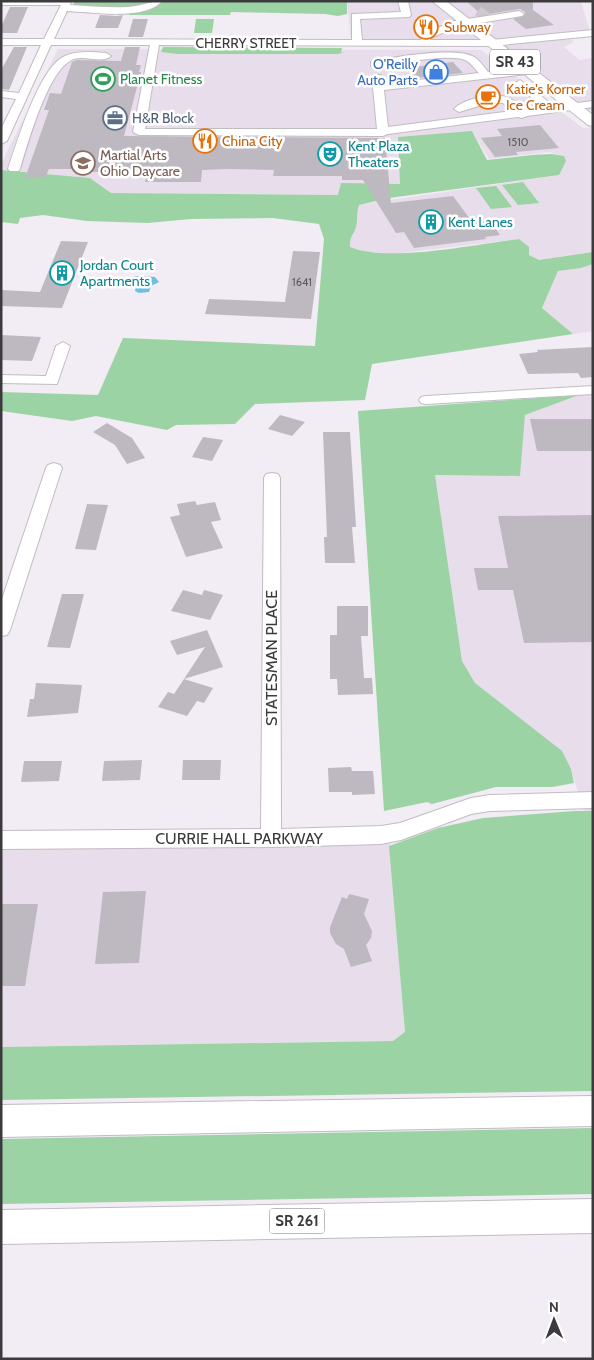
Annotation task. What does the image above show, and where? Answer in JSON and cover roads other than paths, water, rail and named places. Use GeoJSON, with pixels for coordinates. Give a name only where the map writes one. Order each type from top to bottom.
{"type":"FeatureCollection","features":[{"type":"Feature","properties":{"kind":"main road","name":"SR 43"},"geometry":{"type":"LineString","coordinates":[[438,1],[485,35],[593,122]]}},
{"type":"Feature","properties":{"kind":"main road"},"geometry":{"type":"LineString","coordinates":[[1,1120],[593,1111]]}},
{"type":"Feature","properties":{"kind":"main road","name":"SR 261"},"geometry":{"type":"LineString","coordinates":[[1,1227],[593,1216]]}},
{"type":"Feature","properties":{"kind":"street"},"geometry":{"type":"LineString","coordinates":[[1,2],[66,4],[138,10],[152,8],[158,1]]}},
{"type":"Feature","properties":{"kind":"street"},"geometry":{"type":"LineString","coordinates":[[403,1],[406,15],[355,16],[355,48],[374,60],[447,55],[460,56],[469,58],[486,76]]}},
{"type":"Feature","properties":{"kind":"street"},"geometry":{"type":"LineString","coordinates":[[1,141],[66,4]]}},
{"type":"Feature","properties":{"kind":"street"},"geometry":{"type":"LineString","coordinates":[[451,12],[469,10]]}},
{"type":"Feature","properties":{"kind":"street"},"geometry":{"type":"LineString","coordinates":[[425,43],[426,36],[454,24],[488,15],[519,14]]}},
{"type":"Feature","properties":{"kind":"street"},"geometry":{"type":"LineString","coordinates":[[512,32],[523,40]]}},
{"type":"Feature","properties":{"kind":"street","name":"CHERRY STREET"},"geometry":{"type":"LineString","coordinates":[[1,42],[425,43],[485,35],[523,40],[560,34],[593,33]]}},
{"type":"Feature","properties":{"kind":"street"},"geometry":{"type":"LineString","coordinates":[[155,43],[148,56],[139,132],[383,133],[593,104]]}},
{"type":"Feature","properties":{"kind":"street"},"geometry":{"type":"LineString","coordinates":[[383,43],[382,50],[374,60],[383,133]]}},
{"type":"Feature","properties":{"kind":"street"},"geometry":{"type":"LineString","coordinates":[[14,168],[46,83],[61,62],[72,56],[113,56]]}},
{"type":"Feature","properties":{"kind":"street"},"geometry":{"type":"LineString","coordinates":[[378,88],[527,70]]}},
{"type":"Feature","properties":{"kind":"street"},"geometry":{"type":"LineString","coordinates":[[458,109],[473,103],[506,100],[522,114]]}},
{"type":"Feature","properties":{"kind":"street"},"geometry":{"type":"LineString","coordinates":[[1,379],[52,381],[64,346]]}},
{"type":"Feature","properties":{"kind":"street"},"geometry":{"type":"LineString","coordinates":[[426,400],[593,390]]}},
{"type":"Feature","properties":{"kind":"street"},"geometry":{"type":"LineString","coordinates":[[1,630],[54,468]]}},
{"type":"Feature","properties":{"kind":"street","name":"STATESMAN PLACE"},"geometry":{"type":"LineString","coordinates":[[271,838],[272,478]]}},
{"type":"Feature","properties":{"kind":"street","name":"CURRIE HALL PARKWAY"},"geometry":{"type":"LineString","coordinates":[[1,840],[271,838],[381,835],[401,831],[471,806],[512,801],[593,800]]}},
{"type":"Feature","properties":{"kind":"lane"},"geometry":{"type":"LineString","coordinates":[[520,83],[553,110]]}},
{"type":"Feature","properties":{"kind":"lane"},"geometry":{"type":"LineString","coordinates":[[1,94],[22,96]]}},
{"type":"Feature","properties":{"kind":"water"},"geometry":{"type":"Polygon","coordinates":[[[135,276],[155,277],[159,282],[151,286],[149,292],[139,293],[135,291],[136,286],[128,280],[135,276]]]}},
{"type":"Feature","properties":{"kind":"tunnel"},"geometry":{"type":"LineString","coordinates":[[478,11],[487,17]]}},
{"type":"Feature","properties":{"kind":"place","name":"Subway"},"geometry":{"type":"Point","coordinates":[426,27]}},
{"type":"Feature","properties":{"kind":"place","name":"O'Reilly Auto Parts"},"geometry":{"type":"Point","coordinates":[436,72]}},
{"type":"Feature","properties":{"kind":"place","name":"Planet Fitness"},"geometry":{"type":"Point","coordinates":[103,79]}},
{"type":"Feature","properties":{"kind":"place","name":"Katie's Korner Ice Cream"},"geometry":{"type":"Point","coordinates":[488,97]}},
{"type":"Feature","properties":{"kind":"place","name":"H&R Block"},"geometry":{"type":"Point","coordinates":[115,118]}},
{"type":"Feature","properties":{"kind":"place","name":"China City"},"geometry":{"type":"Point","coordinates":[205,141]}},
{"type":"Feature","properties":{"kind":"place","name":"Kent Plaza Theaters"},"geometry":{"type":"Point","coordinates":[330,154]}},
{"type":"Feature","properties":{"kind":"place","name":"Martial Arts Ohio Daycare"},"geometry":{"type":"Point","coordinates":[83,163]}},
{"type":"Feature","properties":{"kind":"place","name":"Kent Lanes"},"geometry":{"type":"Point","coordinates":[431,222]}},
{"type":"Feature","properties":{"kind":"place","name":"Jordan Court Apartments"},"geometry":{"type":"Point","coordinates":[62,273]}}]}
